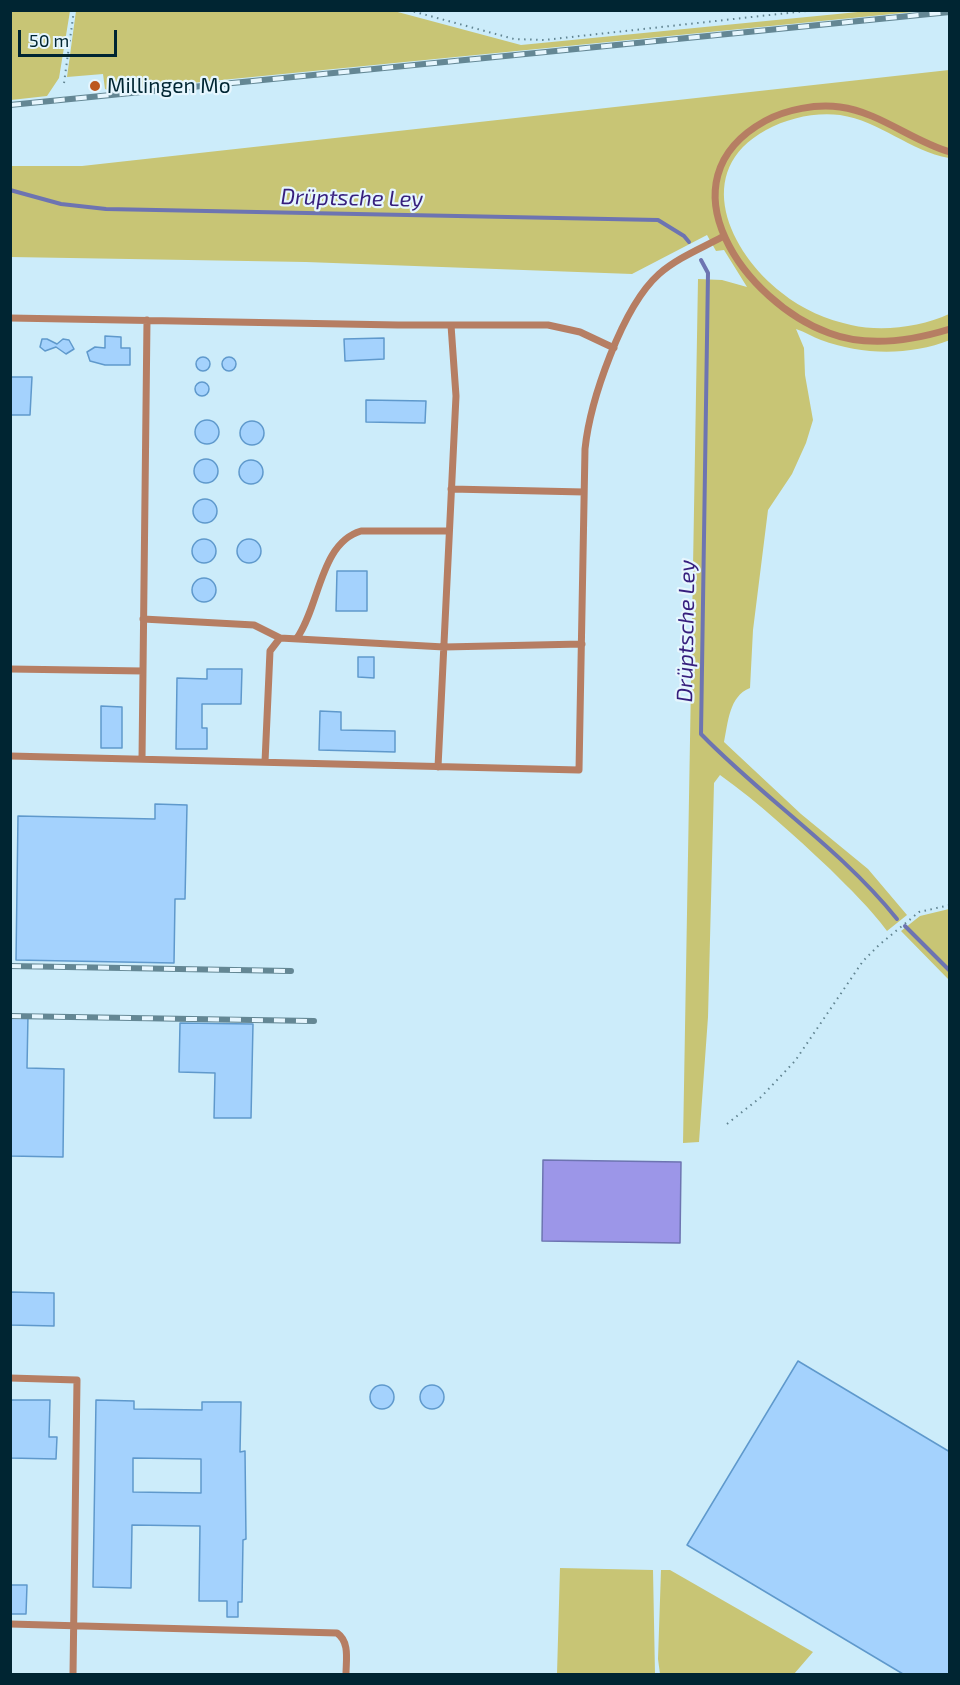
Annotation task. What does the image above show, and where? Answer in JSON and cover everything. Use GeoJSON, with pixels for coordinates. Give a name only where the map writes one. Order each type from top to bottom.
{"type":"FeatureCollection","features":[{"type":"Feature","properties":{"kind":"lane"},"geometry":{"type":"LineString","coordinates":[[950,152],[842,107],[805,108],[775,116],[742,137],[720,169],[716,190],[723,237],[769,298],[787,311],[829,333],[885,342],[908,340],[950,328]]}},
{"type":"Feature","properties":{"kind":"lane"},"geometry":{"type":"LineString","coordinates":[[10,756],[579,770],[584,492],[588,421],[614,348],[634,310],[656,277],[668,267],[723,237]]}},
{"type":"Feature","properties":{"kind":"lane"},"geometry":{"type":"LineString","coordinates":[[10,318],[548,325],[567,327],[614,348]]}},
{"type":"Feature","properties":{"kind":"lane"},"geometry":{"type":"LineString","coordinates":[[142,759],[147,320]]}},
{"type":"Feature","properties":{"kind":"lane"},"geometry":{"type":"LineString","coordinates":[[438,767],[456,377],[451,325]]}},
{"type":"Feature","properties":{"kind":"lane"},"geometry":{"type":"LineString","coordinates":[[451,489],[584,492]]}},
{"type":"Feature","properties":{"kind":"lane"},"geometry":{"type":"LineString","coordinates":[[297,638],[312,612],[333,552],[352,533],[361,531],[449,531]]}},
{"type":"Feature","properties":{"kind":"lane"},"geometry":{"type":"LineString","coordinates":[[144,619],[254,625],[280,638],[444,647],[582,644]]}},
{"type":"Feature","properties":{"kind":"lane"},"geometry":{"type":"LineString","coordinates":[[265,762],[270,651],[280,638]]}},
{"type":"Feature","properties":{"kind":"lane"},"geometry":{"type":"LineString","coordinates":[[10,669],[143,671]]}},
{"type":"Feature","properties":{"kind":"lane"},"geometry":{"type":"LineString","coordinates":[[10,1377],[77,1380],[74,1674]]}},
{"type":"Feature","properties":{"kind":"lane"},"geometry":{"type":"LineString","coordinates":[[10,1624],[337,1633],[343,1637],[346,1645],[346,1674]]}},
{"type":"Feature","properties":{"kind":"path"},"geometry":{"type":"LineString","coordinates":[[64,83],[74,10]]}},
{"type":"Feature","properties":{"kind":"path"},"geometry":{"type":"LineString","coordinates":[[408,10],[514,39],[582,37],[815,10]]}},
{"type":"Feature","properties":{"kind":"path"},"geometry":{"type":"LineString","coordinates":[[727,1124],[761,1097],[795,1060],[863,961],[879,945],[919,912],[950,905]]}},
{"type":"Feature","properties":{"kind":"shaded area"},"geometry":{"type":"Polygon","coordinates":[[[10,11],[70,11],[59,78],[47,96],[11,100],[10,11]]]}},
{"type":"Feature","properties":{"kind":"shaded area"},"geometry":{"type":"Polygon","coordinates":[[[76,11],[394,11],[521,45],[868,11],[923,11],[110,91],[105,89],[103,74],[67,77],[76,11]]]}},
{"type":"Feature","properties":{"kind":"shaded area"},"geometry":{"type":"Polygon","coordinates":[[[949,70],[949,158],[921,149],[855,118],[821,114],[792,119],[766,130],[743,147],[729,167],[724,189],[726,212],[734,234],[747,256],[763,276],[782,293],[824,317],[863,327],[901,327],[949,314],[950,340],[918,349],[869,351],[837,345],[796,329],[804,348],[805,375],[813,420],[806,443],[792,474],[768,510],[753,630],[750,688],[738,697],[734,704],[728,719],[724,742],[801,814],[868,869],[907,915],[887,931],[874,914],[830,869],[763,808],[720,775],[714,783],[708,1017],[699,1142],[683,1143],[698,279],[722,280],[747,287],[724,250],[716,251],[707,235],[632,274],[306,262],[11,257],[11,166],[82,166],[949,70]]]}},
{"type":"Feature","properties":{"kind":"shaded area"},"geometry":{"type":"Polygon","coordinates":[[[950,909],[949,980],[901,931],[920,916],[950,909]]]}},
{"type":"Feature","properties":{"kind":"shaded area"},"geometry":{"type":"Polygon","coordinates":[[[543,1160],[681,1162],[680,1243],[542,1241],[543,1160]]]}},
{"type":"Feature","properties":{"kind":"shaded area"},"geometry":{"type":"Polygon","coordinates":[[[560,1568],[653,1570],[655,1674],[557,1674],[560,1568]]]}},
{"type":"Feature","properties":{"kind":"shaded area"},"geometry":{"type":"Polygon","coordinates":[[[661,1570],[670,1570],[813,1652],[794,1674],[660,1674],[658,1659],[661,1570]]]}},
{"type":"Feature","properties":{"kind":"building"},"geometry":{"type":"Polygon","coordinates":[[[105,336],[121,337],[121,348],[130,348],[130,365],[105,365],[90,361],[87,352],[95,347],[105,348],[105,336]]]}},
{"type":"Feature","properties":{"kind":"building"},"geometry":{"type":"Polygon","coordinates":[[[384,338],[384,359],[345,361],[344,339],[384,338]]]}},
{"type":"Feature","properties":{"kind":"building"},"geometry":{"type":"Polygon","coordinates":[[[42,339],[57,344],[63,339],[69,340],[74,349],[66,354],[56,347],[45,351],[40,347],[42,339]]]}},
{"type":"Feature","properties":{"kind":"building"},"geometry":{"type":"Polygon","coordinates":[[[200,357],[206,357],[210,364],[206,371],[200,371],[196,367],[196,361],[200,357]]]}},
{"type":"Feature","properties":{"kind":"building"},"geometry":{"type":"Polygon","coordinates":[[[229,357],[234,359],[236,364],[234,369],[229,371],[224,369],[222,364],[224,359],[229,357]]]}},
{"type":"Feature","properties":{"kind":"building"},"geometry":{"type":"Polygon","coordinates":[[[10,377],[32,377],[30,415],[10,415],[10,377]]]}},
{"type":"Feature","properties":{"kind":"building"},"geometry":{"type":"Polygon","coordinates":[[[202,382],[207,384],[209,389],[207,394],[202,396],[197,394],[195,389],[197,384],[202,382]]]}},
{"type":"Feature","properties":{"kind":"building"},"geometry":{"type":"Polygon","coordinates":[[[366,400],[426,401],[425,423],[366,422],[366,400]]]}},
{"type":"Feature","properties":{"kind":"building"},"geometry":{"type":"Polygon","coordinates":[[[207,420],[212,421],[218,427],[218,437],[212,443],[207,444],[202,443],[196,437],[195,432],[196,427],[202,421],[207,420]]]}},
{"type":"Feature","properties":{"kind":"building"},"geometry":{"type":"Polygon","coordinates":[[[252,421],[257,422],[263,428],[263,438],[257,444],[252,445],[247,444],[241,438],[240,433],[241,428],[247,422],[252,421]]]}},
{"type":"Feature","properties":{"kind":"building"},"geometry":{"type":"Polygon","coordinates":[[[206,459],[211,460],[217,466],[217,476],[211,482],[206,483],[201,482],[195,476],[194,471],[195,466],[201,460],[206,459]]]}},
{"type":"Feature","properties":{"kind":"building"},"geometry":{"type":"Polygon","coordinates":[[[251,460],[256,461],[262,467],[262,477],[256,483],[251,484],[246,483],[240,477],[239,472],[240,467],[246,461],[251,460]]]}},
{"type":"Feature","properties":{"kind":"building"},"geometry":{"type":"Polygon","coordinates":[[[205,499],[210,500],[216,506],[216,516],[210,522],[205,523],[200,522],[194,516],[193,511],[194,506],[200,500],[205,499]]]}},
{"type":"Feature","properties":{"kind":"building"},"geometry":{"type":"Polygon","coordinates":[[[204,539],[209,540],[215,546],[215,556],[209,562],[204,563],[199,562],[193,556],[192,551],[193,546],[199,540],[204,539]]]}},
{"type":"Feature","properties":{"kind":"building"},"geometry":{"type":"Polygon","coordinates":[[[249,539],[254,540],[260,546],[260,556],[254,562],[249,563],[244,562],[238,556],[237,551],[238,546],[244,540],[249,539]]]}},
{"type":"Feature","properties":{"kind":"building"},"geometry":{"type":"Polygon","coordinates":[[[337,571],[367,571],[367,611],[336,611],[337,571]]]}},
{"type":"Feature","properties":{"kind":"building"},"geometry":{"type":"Polygon","coordinates":[[[204,578],[209,579],[215,585],[215,595],[209,601],[204,602],[199,601],[193,595],[192,590],[193,585],[199,579],[204,578]]]}},
{"type":"Feature","properties":{"kind":"building"},"geometry":{"type":"Polygon","coordinates":[[[358,657],[374,657],[374,678],[358,677],[358,657]]]}},
{"type":"Feature","properties":{"kind":"building"},"geometry":{"type":"Polygon","coordinates":[[[207,669],[242,669],[241,704],[202,704],[202,728],[207,728],[207,749],[176,749],[177,678],[207,679],[207,669]]]}},
{"type":"Feature","properties":{"kind":"building"},"geometry":{"type":"Polygon","coordinates":[[[101,706],[122,707],[122,748],[101,748],[101,706]]]}},
{"type":"Feature","properties":{"kind":"building"},"geometry":{"type":"Polygon","coordinates":[[[320,711],[341,712],[341,730],[395,731],[395,752],[319,750],[320,711]]]}},
{"type":"Feature","properties":{"kind":"building"},"geometry":{"type":"Polygon","coordinates":[[[155,804],[187,805],[185,899],[175,899],[174,963],[16,960],[18,816],[155,819],[155,804]]]}},
{"type":"Feature","properties":{"kind":"building"},"geometry":{"type":"Polygon","coordinates":[[[10,1014],[28,1015],[27,1068],[64,1069],[63,1157],[10,1156],[10,1014]]]}},
{"type":"Feature","properties":{"kind":"building"},"geometry":{"type":"Polygon","coordinates":[[[180,1023],[253,1024],[251,1118],[214,1118],[215,1073],[179,1072],[180,1023]]]}},
{"type":"Feature","properties":{"kind":"building"},"geometry":{"type":"Polygon","coordinates":[[[10,1292],[54,1293],[54,1326],[10,1325],[10,1292]]]}},
{"type":"Feature","properties":{"kind":"building"},"geometry":{"type":"Polygon","coordinates":[[[798,1361],[950,1452],[950,1674],[903,1674],[687,1545],[798,1361]]]}},
{"type":"Feature","properties":{"kind":"building"},"geometry":{"type":"Polygon","coordinates":[[[382,1385],[387,1386],[393,1392],[393,1402],[387,1408],[382,1409],[377,1408],[371,1402],[370,1397],[371,1392],[377,1386],[382,1385]]]}},
{"type":"Feature","properties":{"kind":"building"},"geometry":{"type":"Polygon","coordinates":[[[432,1385],[437,1386],[443,1392],[443,1402],[437,1408],[432,1409],[427,1408],[421,1402],[420,1397],[421,1392],[427,1386],[432,1385]]]}},
{"type":"Feature","properties":{"kind":"building"},"geometry":{"type":"Polygon","coordinates":[[[10,1400],[50,1400],[49,1437],[57,1437],[56,1459],[10,1458],[10,1400]]]}},
{"type":"Feature","properties":{"kind":"building"},"geometry":{"type":"Polygon","coordinates":[[[96,1400],[134,1401],[134,1409],[202,1410],[202,1402],[241,1402],[240,1452],[245,1451],[246,1539],[243,1540],[242,1602],[238,1602],[238,1617],[227,1617],[227,1601],[199,1601],[200,1526],[132,1525],[131,1588],[93,1587],[96,1400]],[[133,1458],[133,1492],[201,1493],[201,1459],[133,1458]]]}},
{"type":"Feature","properties":{"kind":"building"},"geometry":{"type":"Polygon","coordinates":[[[10,1585],[27,1585],[26,1614],[10,1614],[10,1585]]]}},
{"type":"Feature","properties":{"kind":"waterway","name":"Drüptsche Ley"},"geometry":{"type":"LineString","coordinates":[[10,190],[61,204],[106,209],[658,220],[684,236],[689,242]]}},
{"type":"Feature","properties":{"kind":"waterway","name":"Drüptsche Ley"},"geometry":{"type":"LineString","coordinates":[[701,260],[708,273],[701,734],[852,870],[897,919]]}},
{"type":"Feature","properties":{"kind":"waterway","name":"Drüptsche Ley"},"geometry":{"type":"LineString","coordinates":[[905,926],[950,971]]}},
{"type":"Feature","properties":{"kind":"railway"},"geometry":{"type":"LineString","coordinates":[[10,105],[950,12]]}},
{"type":"Feature","properties":{"kind":"railway"},"geometry":{"type":"LineString","coordinates":[[10,966],[291,971]]}},
{"type":"Feature","properties":{"kind":"railway"},"geometry":{"type":"LineString","coordinates":[[10,1016],[314,1021]]}},
{"type":"Feature","properties":{"kind":"place","name":"Millingen Mo"},"geometry":{"type":"Point","coordinates":[95,86]}}]}
